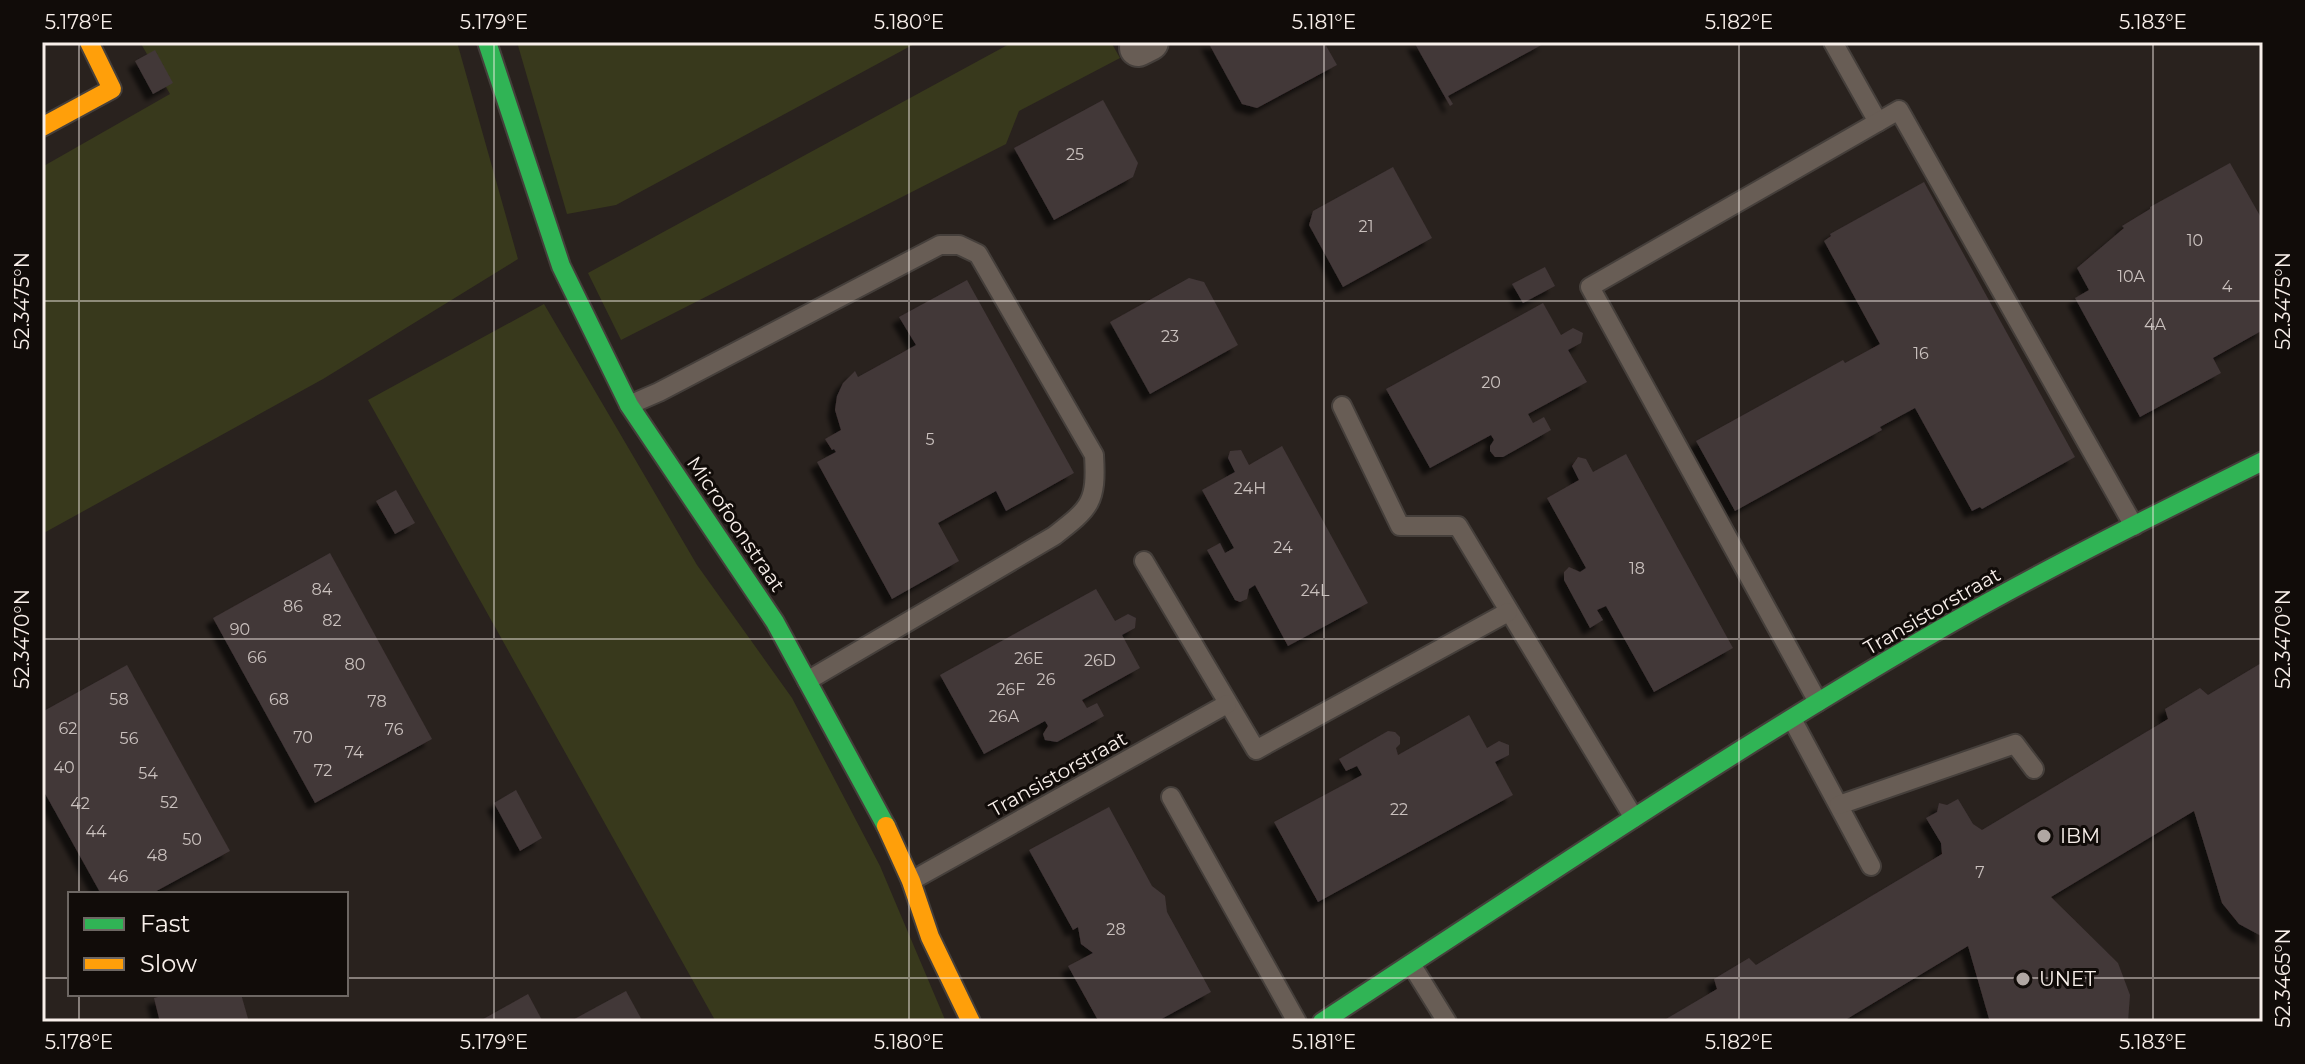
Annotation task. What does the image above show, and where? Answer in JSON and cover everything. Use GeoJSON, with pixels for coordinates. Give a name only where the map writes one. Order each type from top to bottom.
{"type":"FeatureCollection","features":[{"type":"Feature","properties":{"kind":"street"},"geometry":{"type":"LineString","coordinates":[[42,127],[112,89],[89,42]]}},
{"type":"Feature","properties":{"kind":"street","name":"Microfoonstraat"},"geometry":{"type":"LineString","coordinates":[[487,42],[561,266],[629,405],[775,622],[882,818],[911,881],[930,937],[971,1022]]}},
{"type":"Feature","properties":{"kind":"street","name":"Transistorstraat"},"geometry":{"type":"LineString","coordinates":[[1322,1022],[1818,702],[1954,622],[2263,461]]}},
{"type":"Feature","properties":{"kind":"lane"},"geometry":{"type":"LineString","coordinates":[[1842,45],[1878,122]]}},
{"type":"Feature","properties":{"kind":"lane"},"geometry":{"type":"LineString","coordinates":[[1818,702],[1590,287],[1899,110],[2134,526]]}},
{"type":"Feature","properties":{"kind":"lane"},"geometry":{"type":"LineString","coordinates":[[629,405],[940,245],[959,245],[978,254],[1094,455],[1096,482],[1086,511],[1054,536],[807,681]]}},
{"type":"Feature","properties":{"kind":"lane"},"geometry":{"type":"LineString","coordinates":[[1342,406],[1400,526],[1458,526],[1634,818]]}},
{"type":"Feature","properties":{"kind":"lane"},"geometry":{"type":"LineString","coordinates":[[1144,561],[1256,750],[1508,612]]}},
{"type":"Feature","properties":{"kind":"lane","name":"Transistorstraat"},"geometry":{"type":"LineString","coordinates":[[911,881],[1227,704]]}},
{"type":"Feature","properties":{"kind":"lane"},"geometry":{"type":"LineString","coordinates":[[1792,719],[1871,866]]}},
{"type":"Feature","properties":{"kind":"lane"},"geometry":{"type":"LineString","coordinates":[[1839,805],[2015,744],[2034,769]]}},
{"type":"Feature","properties":{"kind":"lane"},"geometry":{"type":"LineString","coordinates":[[1171,797],[1297,1022]]}},
{"type":"Feature","properties":{"kind":"lane"},"geometry":{"type":"LineString","coordinates":[[1411,964],[1447,1022]]}},
{"type":"Feature","properties":{"kind":"green space"},"geometry":{"type":"Polygon","coordinates":[[[140,42],[457,42],[518,259],[323,379],[42,534],[42,167],[170,94],[140,42]]]}},
{"type":"Feature","properties":{"kind":"green space"},"geometry":{"type":"Polygon","coordinates":[[[517,42],[918,42],[616,205],[567,214],[517,42]]]}},
{"type":"Feature","properties":{"kind":"green space"},"geometry":{"type":"Polygon","coordinates":[[[1013,42],[1111,42],[1120,58],[1019,111],[1006,144],[621,340],[588,273],[1013,42]]]}},
{"type":"Feature","properties":{"kind":"green space"},"geometry":{"type":"Polygon","coordinates":[[[544,304],[697,565],[792,698],[880,866],[946,1022],[716,1022],[368,400],[544,304]]]}},
{"type":"Feature","properties":{"kind":"building"},"geometry":{"type":"Polygon","coordinates":[[[1208,42],[1324,42],[1337,65],[1257,108],[1242,104],[1208,42]]]}},
{"type":"Feature","properties":{"kind":"building"},"geometry":{"type":"Polygon","coordinates":[[[1414,42],[1547,42],[1448,96],[1453,104],[1450,106],[1414,42]]]}},
{"type":"Feature","properties":{"kind":"building"},"geometry":{"type":"Polygon","coordinates":[[[155,50],[173,83],[153,94],[135,61],[155,50]]]}},
{"type":"Feature","properties":{"kind":"building"},"geometry":{"type":"Polygon","coordinates":[[[1103,100],[1138,163],[1133,177],[1054,220],[1014,148],[1103,100]]]}},
{"type":"Feature","properties":{"kind":"building"},"geometry":{"type":"Polygon","coordinates":[[[2230,163],[2263,221],[2263,330],[2213,358],[2221,373],[2140,417],[2075,298],[2089,290],[2077,268],[2124,228],[2122,226],[2230,163]]]}},
{"type":"Feature","properties":{"kind":"building"},"geometry":{"type":"Polygon","coordinates":[[[1393,167],[1432,238],[1343,287],[1309,225],[1313,211],[1393,167]]]}},
{"type":"Feature","properties":{"kind":"building"},"geometry":{"type":"Polygon","coordinates":[[[1924,182],[2075,457],[1982,509],[1972,511],[1915,408],[1880,427],[1882,430],[1735,511],[1696,441],[1843,360],[1845,363],[1880,344],[1824,241],[1830,234],[1924,182]]]}},
{"type":"Feature","properties":{"kind":"building"},"geometry":{"type":"Polygon","coordinates":[[[1545,267],[1555,286],[1523,303],[1512,284],[1545,267]]]}},
{"type":"Feature","properties":{"kind":"building"},"geometry":{"type":"Polygon","coordinates":[[[1189,278],[1204,282],[1238,345],[1150,394],[1110,322],[1189,278]]]}},
{"type":"Feature","properties":{"kind":"building"},"geometry":{"type":"Polygon","coordinates":[[[967,280],[1074,473],[1006,511],[996,491],[938,523],[959,561],[892,599],[817,462],[836,452],[825,439],[841,430],[835,410],[843,383],[855,371],[858,377],[916,345],[899,317],[967,280]]]}},
{"type":"Feature","properties":{"kind":"building"},"geometry":{"type":"Polygon","coordinates":[[[1543,303],[1561,335],[1573,328],[1583,333],[1581,343],[1568,350],[1587,382],[1528,414],[1533,423],[1544,417],[1551,430],[1503,457],[1495,457],[1490,451],[1494,440],[1491,435],[1430,468],[1386,389],[1543,303]]]}},
{"type":"Feature","properties":{"kind":"building"},"geometry":{"type":"Polygon","coordinates":[[[1282,446],[1368,603],[1288,646],[1255,585],[1249,589],[1247,599],[1240,602],[1235,600],[1207,550],[1220,543],[1225,553],[1234,548],[1202,490],[1235,472],[1228,458],[1230,451],[1241,450],[1249,465],[1282,446]]]}},
{"type":"Feature","properties":{"kind":"building"},"geometry":{"type":"Polygon","coordinates":[[[1626,454],[1733,648],[1654,692],[1606,606],[1597,610],[1603,620],[1590,628],[1564,580],[1564,572],[1569,567],[1580,572],[1586,568],[1547,498],[1579,480],[1572,466],[1578,457],[1586,459],[1593,472],[1626,454]]]}},
{"type":"Feature","properties":{"kind":"building"},"geometry":{"type":"Polygon","coordinates":[[[396,490],[415,523],[395,534],[376,501],[396,490]]]}},
{"type":"Feature","properties":{"kind":"building"},"geometry":{"type":"Polygon","coordinates":[[[330,553],[432,739],[315,803],[213,618],[330,553]]]}},
{"type":"Feature","properties":{"kind":"building"},"geometry":{"type":"Polygon","coordinates":[[[1096,589],[1115,621],[1128,614],[1136,618],[1135,628],[1122,635],[1140,668],[1082,700],[1087,708],[1097,703],[1104,716],[1057,742],[1045,740],[1043,734],[1048,726],[1045,721],[984,754],[940,675],[1096,589]]]}},
{"type":"Feature","properties":{"kind":"building","name":"IBM"},"geometry":{"type":"Polygon","coordinates":[[[2263,662],[2263,937],[2239,924],[2222,903],[2194,811],[2051,897],[2118,963],[2130,995],[2128,1022],[1990,1022],[1968,946],[1842,1022],[1661,1022],[1717,989],[1714,979],[1749,958],[1756,965],[1942,854],[1941,843],[1926,818],[1937,812],[1939,803],[1947,805],[1958,799],[1973,824],[1982,830],[2168,719],[2165,709],[2200,688],[2208,695],[2263,662]]]}},
{"type":"Feature","properties":{"kind":"building"},"geometry":{"type":"Polygon","coordinates":[[[127,665],[230,851],[155,892],[100,892],[42,788],[42,712],[127,665]]]}},
{"type":"Feature","properties":{"kind":"building"},"geometry":{"type":"Polygon","coordinates":[[[1469,715],[1487,748],[1499,741],[1509,745],[1509,755],[1495,762],[1513,795],[1318,902],[1274,822],[1362,775],[1357,766],[1346,771],[1339,759],[1388,731],[1400,737],[1396,748],[1398,755],[1469,715]]]}},
{"type":"Feature","properties":{"kind":"building"},"geometry":{"type":"Polygon","coordinates":[[[516,790],[542,838],[520,851],[494,803],[516,790]]]}},
{"type":"Feature","properties":{"kind":"building"},"geometry":{"type":"Polygon","coordinates":[[[1109,807],[1152,886],[1165,896],[1167,912],[1211,992],[1156,1022],[1099,1022],[1068,966],[1093,953],[1081,944],[1078,927],[1073,930],[1029,850],[1109,807]]]}},
{"type":"Feature","properties":{"kind":"building"},"geometry":{"type":"Polygon","coordinates":[[[626,991],[643,1022],[569,1022],[626,991]]]}},
{"type":"Feature","properties":{"kind":"building"},"geometry":{"type":"Polygon","coordinates":[[[528,994],[543,1022],[478,1022],[528,994]]]}},
{"type":"Feature","properties":{"kind":"building"},"geometry":{"type":"Polygon","coordinates":[[[242,996],[249,1022],[160,1022],[154,998],[242,996]]]}},
{"type":"Feature","properties":{"kind":"traffic: fast"},"geometry":{"type":"LineString","coordinates":[[487,42],[561,266],[629,405],[775,622],[886,826]]}},
{"type":"Feature","properties":{"kind":"traffic: fast"},"geometry":{"type":"LineString","coordinates":[[1322,1022],[1634,818],[1871,670],[2028,581],[2263,461]]}},
{"type":"Feature","properties":{"kind":"traffic: slow"},"geometry":{"type":"LineString","coordinates":[[42,127],[112,89],[89,42]]}},
{"type":"Feature","properties":{"kind":"traffic: slow"},"geometry":{"type":"LineString","coordinates":[[886,826],[911,881],[930,937],[971,1022]]}},
{"type":"Feature","properties":{"kind":"place","name":"IBM"},"geometry":{"type":"Point","coordinates":[2044,836]}},
{"type":"Feature","properties":{"kind":"place","name":"UNET"},"geometry":{"type":"Point","coordinates":[2023,979]}}]}
